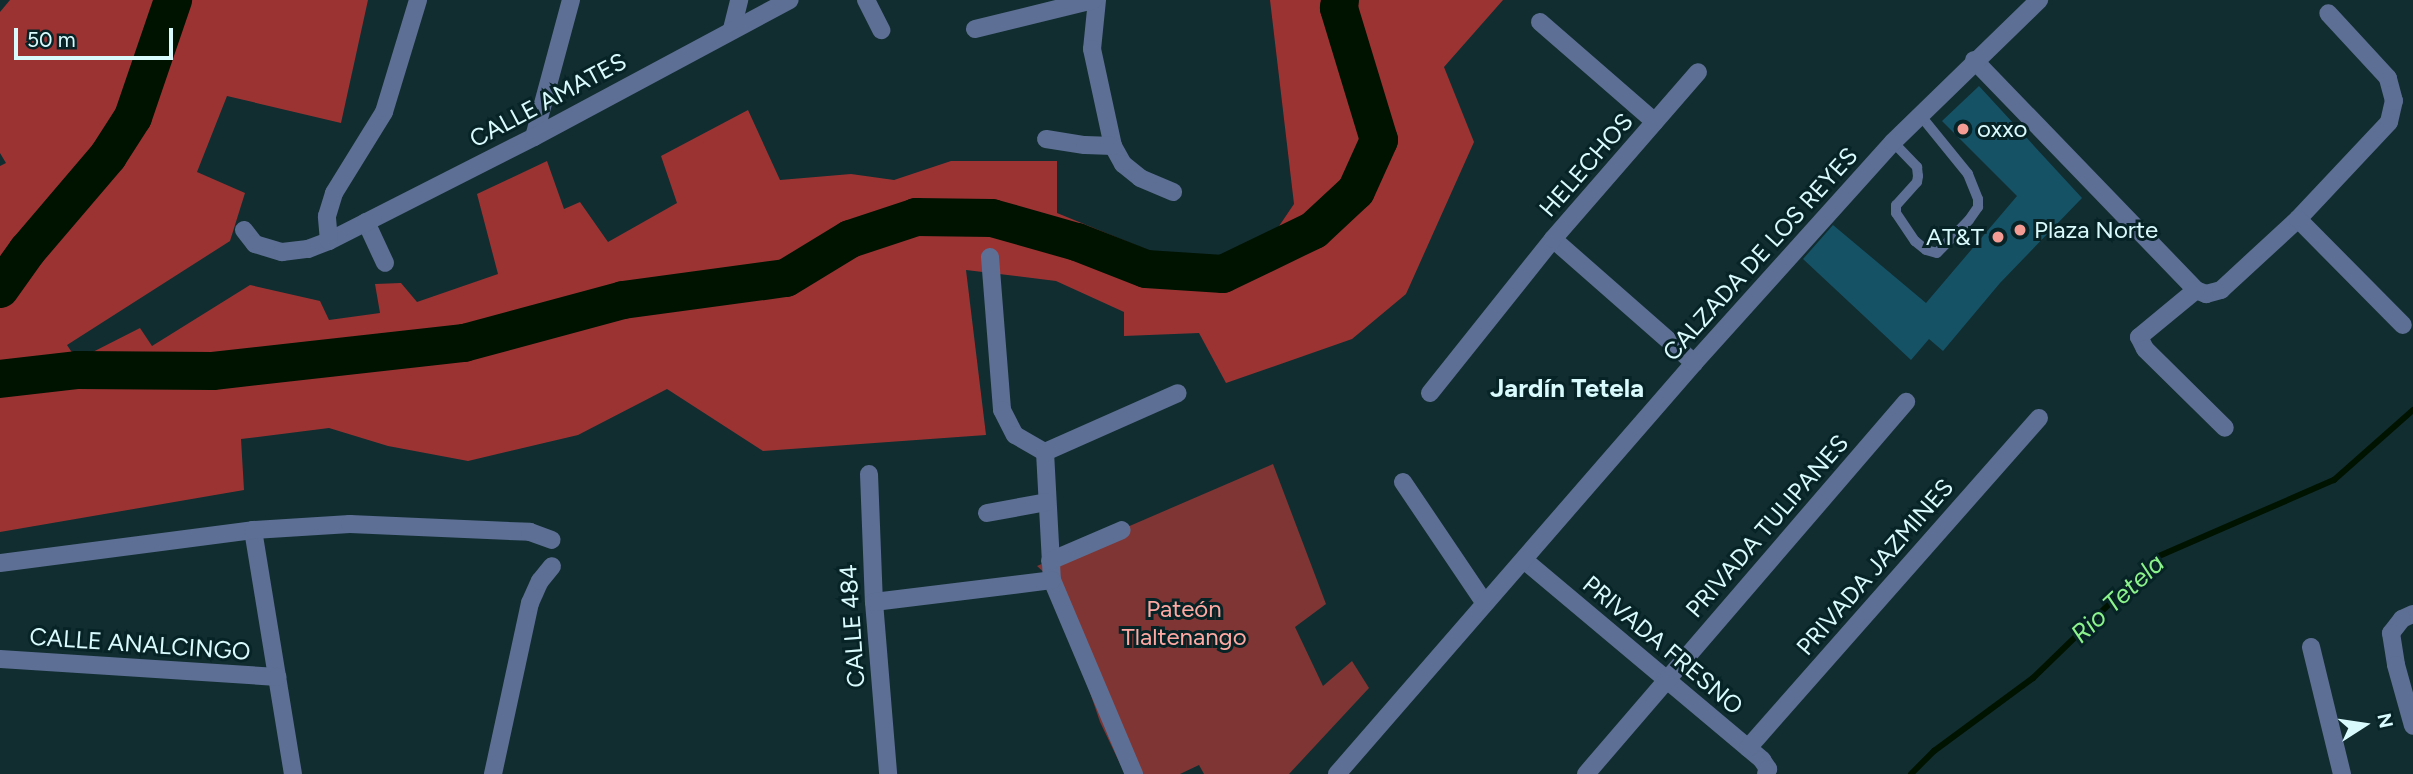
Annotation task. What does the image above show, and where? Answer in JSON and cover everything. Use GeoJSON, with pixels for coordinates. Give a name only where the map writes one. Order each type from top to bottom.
{"type":"FeatureCollection","features":[{"type":"Feature","properties":{"kind":"street"},"geometry":{"type":"LineString","coordinates":[[329,241],[327,216],[334,193],[384,112],[418,0]]}},
{"type":"Feature","properties":{"kind":"street"},"geometry":{"type":"LineString","coordinates":[[534,137],[571,0]]}},
{"type":"Feature","properties":{"kind":"street"},"geometry":{"type":"LineString","coordinates":[[732,29],[739,0]]}},
{"type":"Feature","properties":{"kind":"street","name":"CALLE AMATES"},"geometry":{"type":"LineString","coordinates":[[244,230],[255,244],[282,252],[308,249],[329,241],[534,137],[790,0]]}},
{"type":"Feature","properties":{"kind":"street"},"geometry":{"type":"LineString","coordinates":[[866,0],[881,30]]}},
{"type":"Feature","properties":{"kind":"street"},"geometry":{"type":"LineString","coordinates":[[975,29],[1095,0],[1091,49],[1113,146],[1123,164],[1140,178],[1173,192]]}},
{"type":"Feature","properties":{"kind":"street","name":"CALZADA DE LOS REYES"},"geometry":{"type":"LineString","coordinates":[[1337,774],[1694,363],[1893,142],[1974,60],[2039,0]]}},
{"type":"Feature","properties":{"kind":"street"},"geometry":{"type":"LineString","coordinates":[[1974,60],[2196,290],[2206,294],[2221,290],[2298,219],[2389,122],[2394,101],[2388,78],[2328,13]]}},
{"type":"Feature","properties":{"kind":"street","name":"HELECHOS"},"geometry":{"type":"LineString","coordinates":[[1540,22],[1655,122]]}},
{"type":"Feature","properties":{"kind":"street","name":"HELECHOS"},"geometry":{"type":"LineString","coordinates":[[1430,393],[1553,239],[1698,72]]}},
{"type":"Feature","properties":{"kind":"street"},"geometry":{"type":"LineString","coordinates":[[1046,139],[1113,146]]}},
{"type":"Feature","properties":{"kind":"street"},"geometry":{"type":"LineString","coordinates":[[2298,219],[2403,326]]}},
{"type":"Feature","properties":{"kind":"street"},"geometry":{"type":"LineString","coordinates":[[366,222],[384,263]]}},
{"type":"Feature","properties":{"kind":"street"},"geometry":{"type":"LineString","coordinates":[[1553,239],[1694,363]]}},
{"type":"Feature","properties":{"kind":"street"},"geometry":{"type":"LineString","coordinates":[[990,257],[1002,410],[1015,435],[1045,452]]}},
{"type":"Feature","properties":{"kind":"street"},"geometry":{"type":"LineString","coordinates":[[2196,290],[2139,337],[2145,349],[2225,428]]}},
{"type":"Feature","properties":{"kind":"street"},"geometry":{"type":"LineString","coordinates":[[1045,452],[1178,393]]}},
{"type":"Feature","properties":{"kind":"street","name":"PRIVADA TULIPANES"},"geometry":{"type":"LineString","coordinates":[[1586,774],[1906,402]]}},
{"type":"Feature","properties":{"kind":"street","name":"PRIVADA JAZMINES"},"geometry":{"type":"LineString","coordinates":[[1748,748],[2039,418]]}},
{"type":"Feature","properties":{"kind":"street"},"geometry":{"type":"LineString","coordinates":[[1045,452],[1052,580],[1134,774]]}},
{"type":"Feature","properties":{"kind":"street","name":"CALLE 484"},"geometry":{"type":"LineString","coordinates":[[869,474],[874,602],[888,774]]}},
{"type":"Feature","properties":{"kind":"street"},"geometry":{"type":"LineString","coordinates":[[1403,482],[1484,602]]}},
{"type":"Feature","properties":{"kind":"street"},"geometry":{"type":"LineString","coordinates":[[987,513],[1047,502]]}},
{"type":"Feature","properties":{"kind":"street"},"geometry":{"type":"LineString","coordinates":[[0,563],[253,530],[350,524],[530,532],[552,540]]}},
{"type":"Feature","properties":{"kind":"street"},"geometry":{"type":"LineString","coordinates":[[253,530],[293,774]]}},
{"type":"Feature","properties":{"kind":"street"},"geometry":{"type":"LineString","coordinates":[[1050,561],[1122,530]]}},
{"type":"Feature","properties":{"kind":"street","name":"PRIVADA FRESNO"},"geometry":{"type":"LineString","coordinates":[[1524,560],[1748,748],[1767,771]]}},
{"type":"Feature","properties":{"kind":"street"},"geometry":{"type":"LineString","coordinates":[[493,774],[530,603],[540,581],[552,566]]}},
{"type":"Feature","properties":{"kind":"street"},"geometry":{"type":"LineString","coordinates":[[874,602],[1052,580]]}},
{"type":"Feature","properties":{"kind":"street"},"geometry":{"type":"LineString","coordinates":[[2413,614],[2402,619],[2391,633],[2396,665],[2413,726]]}},
{"type":"Feature","properties":{"kind":"street"},"geometry":{"type":"LineString","coordinates":[[2311,647],[2342,774]]}},
{"type":"Feature","properties":{"kind":"street","name":"CALLE ANALCINGO"},"geometry":{"type":"LineString","coordinates":[[0,659],[277,677]]}},
{"type":"Feature","properties":{"kind":"lane"},"geometry":{"type":"LineString","coordinates":[[1893,142],[1917,167],[1919,176],[1917,182],[1896,205],[1896,213],[1915,241],[1926,250],[1937,253],[1969,220],[1978,207],[1978,199],[1968,174],[1920,114]]}},
{"type":"Feature","properties":{"kind":"green space","name":"Pateón Tlaltenango"},"geometry":{"type":"Polygon","coordinates":[[[1273,464],[1326,604],[1295,627],[1323,686],[1352,661],[1369,688],[1289,774],[1204,774],[1199,765],[1180,774],[1125,774],[1100,722],[1052,580],[1037,566],[1273,464]]]}},
{"type":"Feature","properties":{"kind":"shaded area"},"geometry":{"type":"Polygon","coordinates":[[[10,0],[368,0],[341,123],[227,96],[197,172],[245,193],[230,241],[67,345],[77,360],[140,328],[152,346],[250,285],[320,301],[329,320],[380,313],[375,284],[401,283],[417,302],[498,274],[477,194],[547,161],[564,209],[580,202],[608,242],[677,203],[661,156],[748,110],[780,180],[851,174],[894,180],[951,161],[1057,161],[1057,213],[1177,262],[1216,259],[1273,235],[1294,204],[1270,0],[1503,0],[1444,67],[1474,142],[1406,294],[1352,339],[1226,383],[1199,333],[1124,336],[1124,312],[1056,281],[966,270],[986,435],[763,451],[667,389],[578,435],[468,461],[388,446],[329,428],[241,439],[244,490],[0,532],[0,166],[6,163],[0,153],[0,12],[10,0]]]}},
{"type":"Feature","properties":{"kind":"building","name":"Plaza Norte"},"geometry":{"type":"Polygon","coordinates":[[[1979,86],[2082,198],[2000,283],[1943,351],[1929,339],[1911,360],[1803,259],[1833,225],[1926,303],[2017,196],[1942,121],[1979,86]]]}},
{"type":"Feature","properties":{"kind":"waterway"},"geometry":{"type":"LineString","coordinates":[[0,289],[27,251],[108,156],[133,117],[173,0]]}},
{"type":"Feature","properties":{"kind":"waterway"},"geometry":{"type":"LineString","coordinates":[[0,379],[78,370],[213,371],[464,343],[623,300],[786,278],[850,239],[916,217],[992,218],[1077,242],[1146,269],[1223,274],[1314,230],[1356,191],[1379,140],[1339,8],[1340,0]]}},
{"type":"Feature","properties":{"kind":"waterway","name":"Rio Tetela"},"geometry":{"type":"LineString","coordinates":[[1911,774],[1934,751],[2033,678],[2159,556],[2334,480],[2413,410]]}},
{"type":"Feature","properties":{"kind":"place","name":"oxxo"},"geometry":{"type":"Point","coordinates":[1963,129]}},
{"type":"Feature","properties":{"kind":"place","name":"Plaza Norte"},"geometry":{"type":"Point","coordinates":[2020,230]}},
{"type":"Feature","properties":{"kind":"place","name":"AT&T"},"geometry":{"type":"Point","coordinates":[1998,237]}},
{"type":"Feature","properties":{"kind":"district","name":"Jardín Tetela"},"geometry":{"type":"Point","coordinates":[1567,389]}}]}
